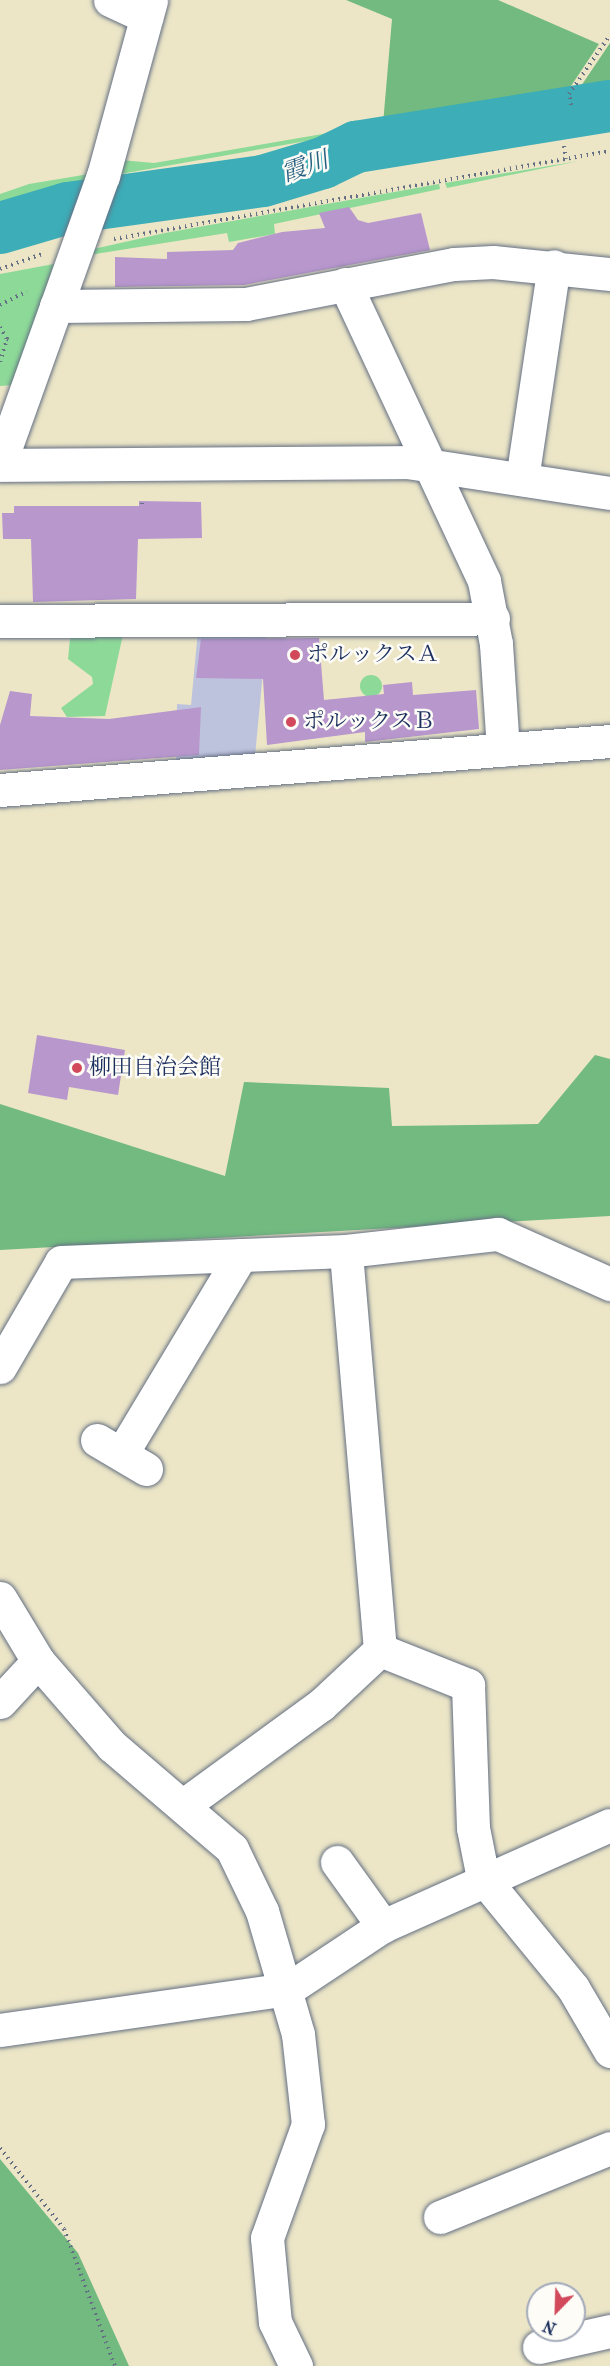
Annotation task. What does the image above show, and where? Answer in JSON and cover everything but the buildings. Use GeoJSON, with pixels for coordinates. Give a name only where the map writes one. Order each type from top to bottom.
{"type":"FeatureCollection","features":[{"type":"Feature","properties":{"kind":"street"},"geometry":{"type":"LineString","coordinates":[[110,0],[149,8],[103,176],[95,240],[45,300],[0,464],[407,462],[610,493]]}},
{"type":"Feature","properties":{"kind":"street"},"geometry":{"type":"LineString","coordinates":[[45,300],[222,307],[454,264],[554,266],[610,274]]}},
{"type":"Feature","properties":{"kind":"street"},"geometry":{"type":"LineString","coordinates":[[522,480],[554,266]]}},
{"type":"Feature","properties":{"kind":"street"},"geometry":{"type":"LineString","coordinates":[[345,285],[432,466],[484,581],[492,618],[503,750]]}},
{"type":"Feature","properties":{"kind":"street"},"geometry":{"type":"LineString","coordinates":[[0,621],[492,618]]}},
{"type":"Feature","properties":{"kind":"street"},"geometry":{"type":"LineString","coordinates":[[0,790],[610,741]]}},
{"type":"Feature","properties":{"kind":"street"},"geometry":{"type":"LineString","coordinates":[[0,1367],[61,1262],[346,1251],[498,1234],[610,1284]]}},
{"type":"Feature","properties":{"kind":"street"},"geometry":{"type":"LineString","coordinates":[[346,1251],[380,1650]]}},
{"type":"Feature","properties":{"kind":"street"},"geometry":{"type":"LineString","coordinates":[[122,1454],[241,1255]]}},
{"type":"Feature","properties":{"kind":"street"},"geometry":{"type":"LineString","coordinates":[[0,1598],[38,1661],[112,1746],[185,1804],[232,1849],[262,1911],[288,1989],[308,2124],[267,2238],[275,2322],[296,2366]]}},
{"type":"Feature","properties":{"kind":"street"},"geometry":{"type":"LineString","coordinates":[[185,1804],[321,1704],[380,1650]]}},
{"type":"Feature","properties":{"kind":"street"},"geometry":{"type":"LineString","coordinates":[[380,1650],[468,1684],[473,1828],[483,1878],[573,1988],[610,2051]]}},
{"type":"Feature","properties":{"kind":"street"},"geometry":{"type":"LineString","coordinates":[[0,1702],[38,1661]]}},
{"type":"Feature","properties":{"kind":"street"},"geometry":{"type":"LineString","coordinates":[[0,2030],[288,1989],[383,1926],[483,1878],[516,1871],[610,1825]]}},
{"type":"Feature","properties":{"kind":"street"},"geometry":{"type":"LineString","coordinates":[[337,1862],[383,1926]]}},
{"type":"Feature","properties":{"kind":"street"},"geometry":{"type":"LineString","coordinates":[[440,2217],[610,2148]]}},
{"type":"Feature","properties":{"kind":"street"},"geometry":{"type":"LineString","coordinates":[[538,2344],[610,2331]]}},
{"type":"Feature","properties":{"kind":"path"},"geometry":{"type":"LineString","coordinates":[[571,105],[569,94],[610,36]]}},
{"type":"Feature","properties":{"kind":"path"},"geometry":{"type":"LineString","coordinates":[[564,146],[566,159]]}},
{"type":"Feature","properties":{"kind":"path"},"geometry":{"type":"LineString","coordinates":[[95,240],[610,151]]}},
{"type":"Feature","properties":{"kind":"path"},"geometry":{"type":"LineString","coordinates":[[0,269],[49,252]]}},
{"type":"Feature","properties":{"kind":"path"},"geometry":{"type":"LineString","coordinates":[[0,305],[28,291],[45,300]]}},
{"type":"Feature","properties":{"kind":"path"},"geometry":{"type":"LineString","coordinates":[[0,327],[7,339]]}},
{"type":"Feature","properties":{"kind":"path"},"geometry":{"type":"LineString","coordinates":[[0,2148],[64,2229],[97,2330],[115,2366]]}},
{"type":"Feature","properties":{"kind":"shaded area"},"geometry":{"type":"Polygon","coordinates":[[[198,630],[267,630],[255,756],[176,764],[177,704],[191,705],[198,630]]]}},
{"type":"Feature","properties":{"kind":"green space"},"geometry":{"type":"Polygon","coordinates":[[[346,0],[498,0],[599,44],[567,92],[383,124],[392,19],[346,0]]]}},
{"type":"Feature","properties":{"kind":"green space"},"geometry":{"type":"Polygon","coordinates":[[[610,43],[610,85],[579,89],[610,43]]]}},
{"type":"Feature","properties":{"kind":"green space"},"geometry":{"type":"Polygon","coordinates":[[[567,92],[566,95],[115,175],[121,160],[154,163],[567,92]]]}},
{"type":"Feature","properties":{"kind":"green space"},"geometry":{"type":"Polygon","coordinates":[[[579,161],[447,188],[445,183],[579,161]]]}},
{"type":"Feature","properties":{"kind":"green space"},"geometry":{"type":"Polygon","coordinates":[[[95,173],[93,178],[0,202],[0,194],[29,184],[95,173]]]}},
{"type":"Feature","properties":{"kind":"green space"},"geometry":{"type":"Polygon","coordinates":[[[439,184],[440,189],[274,224],[275,234],[229,242],[227,233],[89,255],[89,250],[165,233],[439,184]]]}},
{"type":"Feature","properties":{"kind":"green space"},"geometry":{"type":"Polygon","coordinates":[[[59,263],[14,385],[0,386],[0,274],[59,263]]]}},
{"type":"Feature","properties":{"kind":"green space"},"geometry":{"type":"Polygon","coordinates":[[[124,630],[105,716],[67,717],[61,708],[93,684],[92,677],[68,659],[70,639],[75,631],[124,630]]]}},
{"type":"Feature","properties":{"kind":"green space"},"geometry":{"type":"Polygon","coordinates":[[[371,675],[379,678],[382,686],[379,694],[371,697],[363,694],[360,686],[363,678],[371,675]]]}},
{"type":"Feature","properties":{"kind":"green space"},"geometry":{"type":"Polygon","coordinates":[[[595,1055],[610,1059],[610,1216],[0,1250],[0,1104],[225,1176],[244,1082],[389,1088],[392,1126],[538,1124],[595,1055]]]}},
{"type":"Feature","properties":{"kind":"green space"},"geometry":{"type":"Polygon","coordinates":[[[0,2159],[78,2253],[129,2366],[0,2366],[0,2159]]]}},
{"type":"Feature","properties":{"kind":"waterway","name":"霞川"},"geometry":{"type":"LineString","coordinates":[[0,228],[68,208],[263,181],[323,163],[356,147],[610,106]]}},
{"type":"Feature","properties":{"kind":"place","name":"ポルックスＡ"},"geometry":{"type":"Point","coordinates":[295,655]}},
{"type":"Feature","properties":{"kind":"place","name":"ポルックスＢ"},"geometry":{"type":"Point","coordinates":[291,722]}},
{"type":"Feature","properties":{"kind":"place","name":"柳田自治会館"},"geometry":{"type":"Point","coordinates":[77,1068]}}]}
